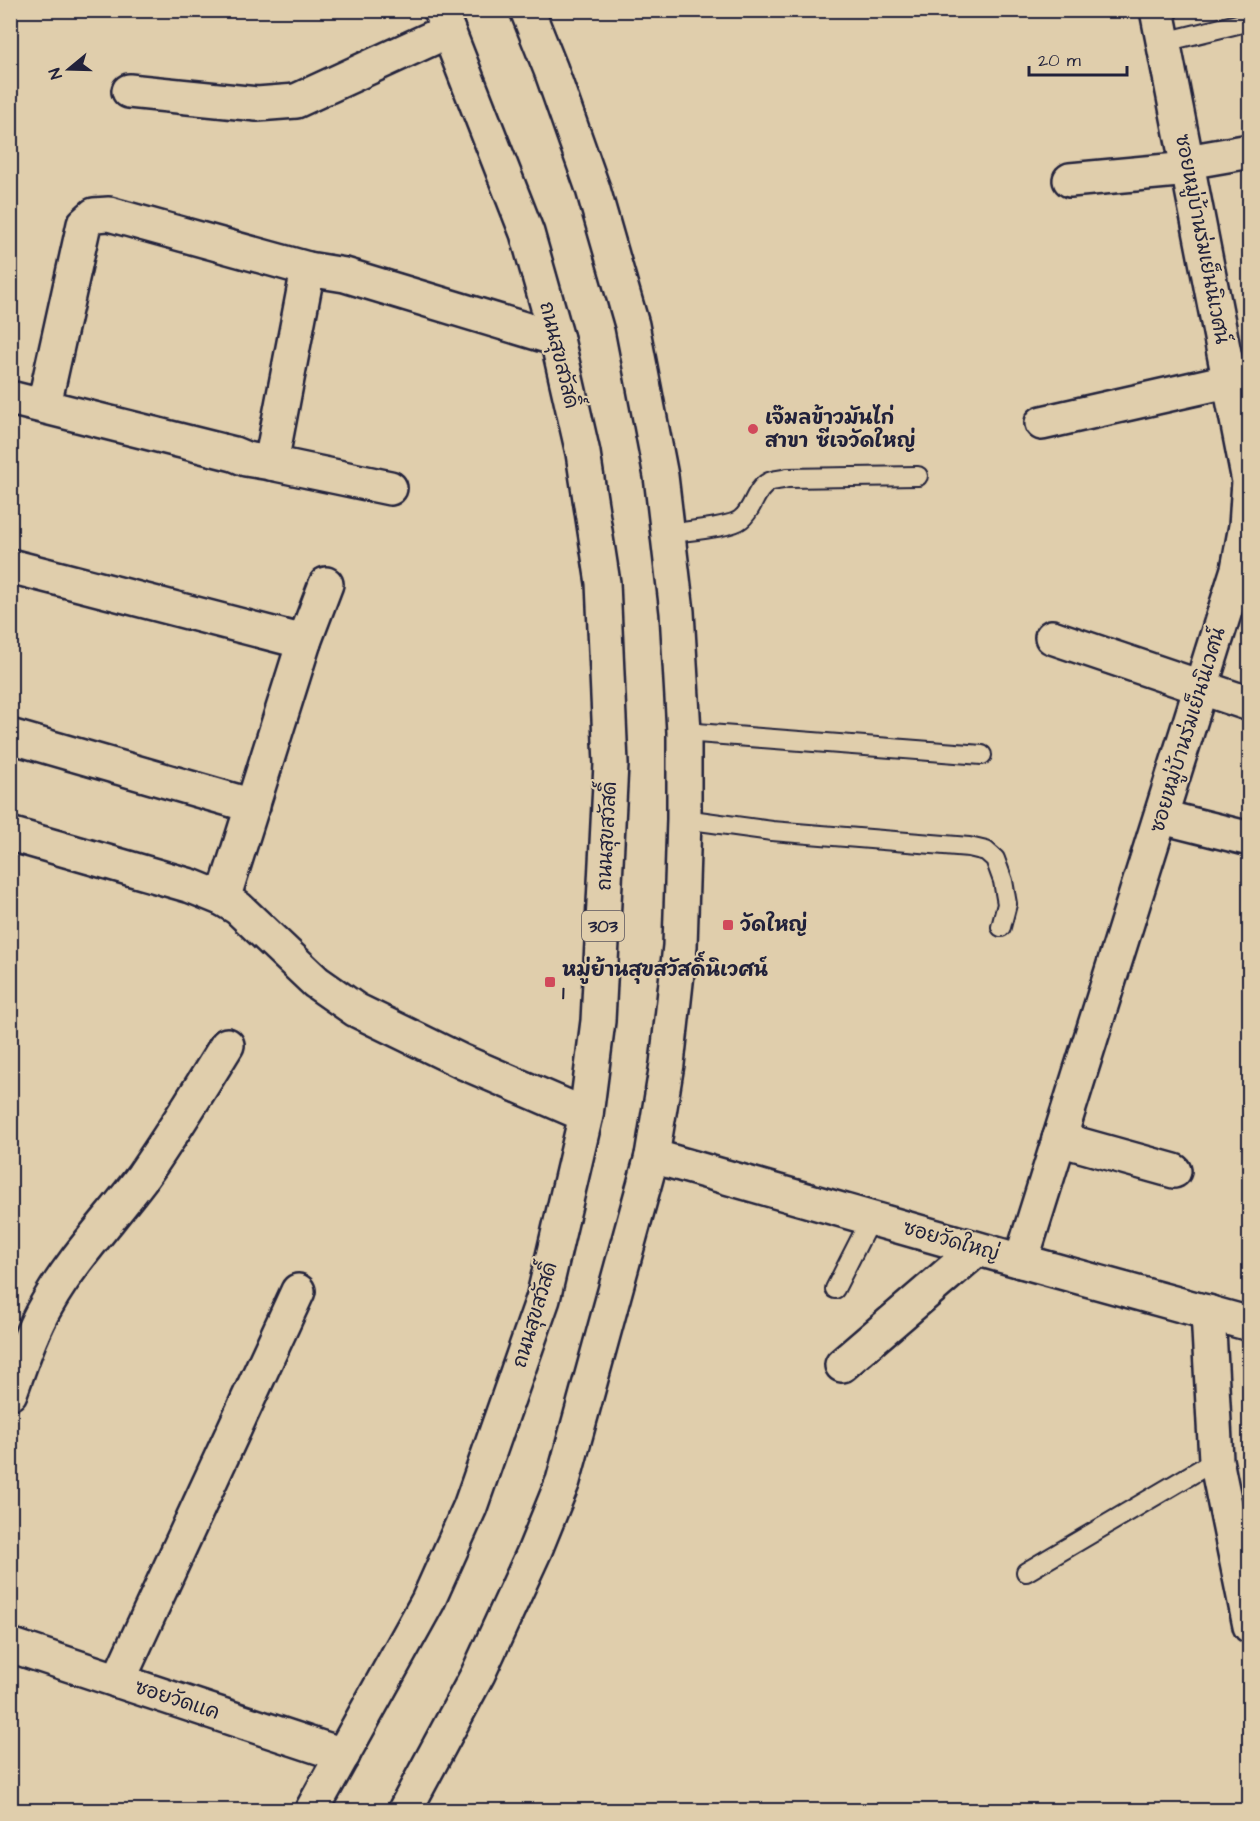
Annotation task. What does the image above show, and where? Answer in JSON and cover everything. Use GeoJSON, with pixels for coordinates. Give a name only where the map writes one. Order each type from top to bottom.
{"type":"FeatureCollection","features":[{"type":"Feature","properties":{"kind":"street"},"geometry":{"type":"LineString","coordinates":[[405,1810],[478,1674],[535,1550],[563,1481],[652,1156],[667,1064],[680,946],[684,732],[677,612],[661,476],[632,325],[593,189],[527,10]]}},
{"type":"Feature","properties":{"kind":"street","name":"ซอยหมู่บ้านร่มเย็นนิเวศน์"},"geometry":{"type":"LineString","coordinates":[[1021,1261],[1201,688],[1244,571],[1249,481],[1239,379],[1188,165],[1157,10]]}},
{"type":"Feature","properties":{"kind":"street"},"geometry":{"type":"LineString","coordinates":[[129,91],[257,105],[296,101],[444,21]]}},
{"type":"Feature","properties":{"kind":"street","name":"ถนนสุขสวัสดิ์"},"geometry":{"type":"LineString","coordinates":[[312,1810],[428,1601],[470,1507],[543,1299],[586,1115],[598,1021],[611,764],[603,583],[583,453],[557,339],[528,232],[444,21]]}},
{"type":"Feature","properties":{"kind":"street"},"geometry":{"type":"LineString","coordinates":[[1070,180],[1188,165],[1250,151]]}},
{"type":"Feature","properties":{"kind":"street"},"geometry":{"type":"LineString","coordinates":[[44,405],[84,224],[94,215],[109,214],[308,269],[345,275],[557,339]]}},
{"type":"Feature","properties":{"kind":"street"},"geometry":{"type":"LineString","coordinates":[[271,463],[308,269]]}},
{"type":"Feature","properties":{"kind":"street"},"geometry":{"type":"LineString","coordinates":[[1042,423],[1239,379]]}},
{"type":"Feature","properties":{"kind":"street"},"geometry":{"type":"LineString","coordinates":[[10,398],[234,454],[246,459],[390,488]]}},
{"type":"Feature","properties":{"kind":"street"},"geometry":{"type":"LineString","coordinates":[[10,566],[304,642]]}},
{"type":"Feature","properties":{"kind":"street"},"geometry":{"type":"LineString","coordinates":[[224,899],[304,642],[326,584]]}},
{"type":"Feature","properties":{"kind":"street"},"geometry":{"type":"LineString","coordinates":[[1052,637],[1250,704]]}},
{"type":"Feature","properties":{"kind":"street"},"geometry":{"type":"LineString","coordinates":[[10,736],[253,806]]}},
{"type":"Feature","properties":{"kind":"street"},"geometry":{"type":"LineString","coordinates":[[1162,817],[1250,839]]}},
{"type":"Feature","properties":{"kind":"street"},"geometry":{"type":"LineString","coordinates":[[10,834],[191,886],[224,899],[238,908],[316,982],[356,1010],[463,1062],[586,1115]]}},
{"type":"Feature","properties":{"kind":"street"},"geometry":{"type":"LineString","coordinates":[[10,1393],[25,1351],[46,1305],[81,1253],[141,1178],[178,1125],[227,1045]]}},
{"type":"Feature","properties":{"kind":"street"},"geometry":{"type":"LineString","coordinates":[[1059,1139],[1174,1171]]}},
{"type":"Feature","properties":{"kind":"street","name":"ซอยวัดใหญ่"},"geometry":{"type":"LineString","coordinates":[[652,1156],[1250,1324]]}},
{"type":"Feature","properties":{"kind":"street"},"geometry":{"type":"LineString","coordinates":[[842,1365],[977,1249]]}},
{"type":"Feature","properties":{"kind":"street"},"geometry":{"type":"LineString","coordinates":[[118,1681],[298,1291]]}},
{"type":"Feature","properties":{"kind":"street"},"geometry":{"type":"LineString","coordinates":[[1208,1312],[1216,1460],[1250,1626]]}},
{"type":"Feature","properties":{"kind":"street","name":"ซอยวัดแค"},"geometry":{"type":"LineString","coordinates":[[10,1645],[343,1755]]}},
{"type":"Feature","properties":{"kind":"lane"},"geometry":{"type":"LineString","coordinates":[[1164,42],[1250,21]]}},
{"type":"Feature","properties":{"kind":"lane"},"geometry":{"type":"LineString","coordinates":[[668,534],[730,524],[741,520],[750,509],[760,489],[769,482],[787,478],[918,476]]}},
{"type":"Feature","properties":{"kind":"lane"},"geometry":{"type":"LineString","coordinates":[[684,732],[982,755]]}},
{"type":"Feature","properties":{"kind":"lane"},"geometry":{"type":"LineString","coordinates":[[684,819],[772,831],[969,847],[986,851],[995,859],[1004,881],[1007,904],[1001,927]]}},
{"type":"Feature","properties":{"kind":"lane"},"geometry":{"type":"LineString","coordinates":[[835,1289],[871,1218]]}},
{"type":"Feature","properties":{"kind":"lane"},"geometry":{"type":"LineString","coordinates":[[1026,1572],[1216,1460]]}},
{"type":"Feature","properties":{"kind":"place","name":"เจ๊มลข้าวมันไก่ สาขา ซีเจวัดใหญ่"},"geometry":{"type":"Point","coordinates":[753,429]}},
{"type":"Feature","properties":{"kind":"place","name":"วัดใหญ่"},"geometry":{"type":"Point","coordinates":[728,925]}},
{"type":"Feature","properties":{"kind":"place","name":"หมู่ย้านสุขสวัสดิ์นิเวศน์ 1"},"geometry":{"type":"Point","coordinates":[550,982]}}]}
